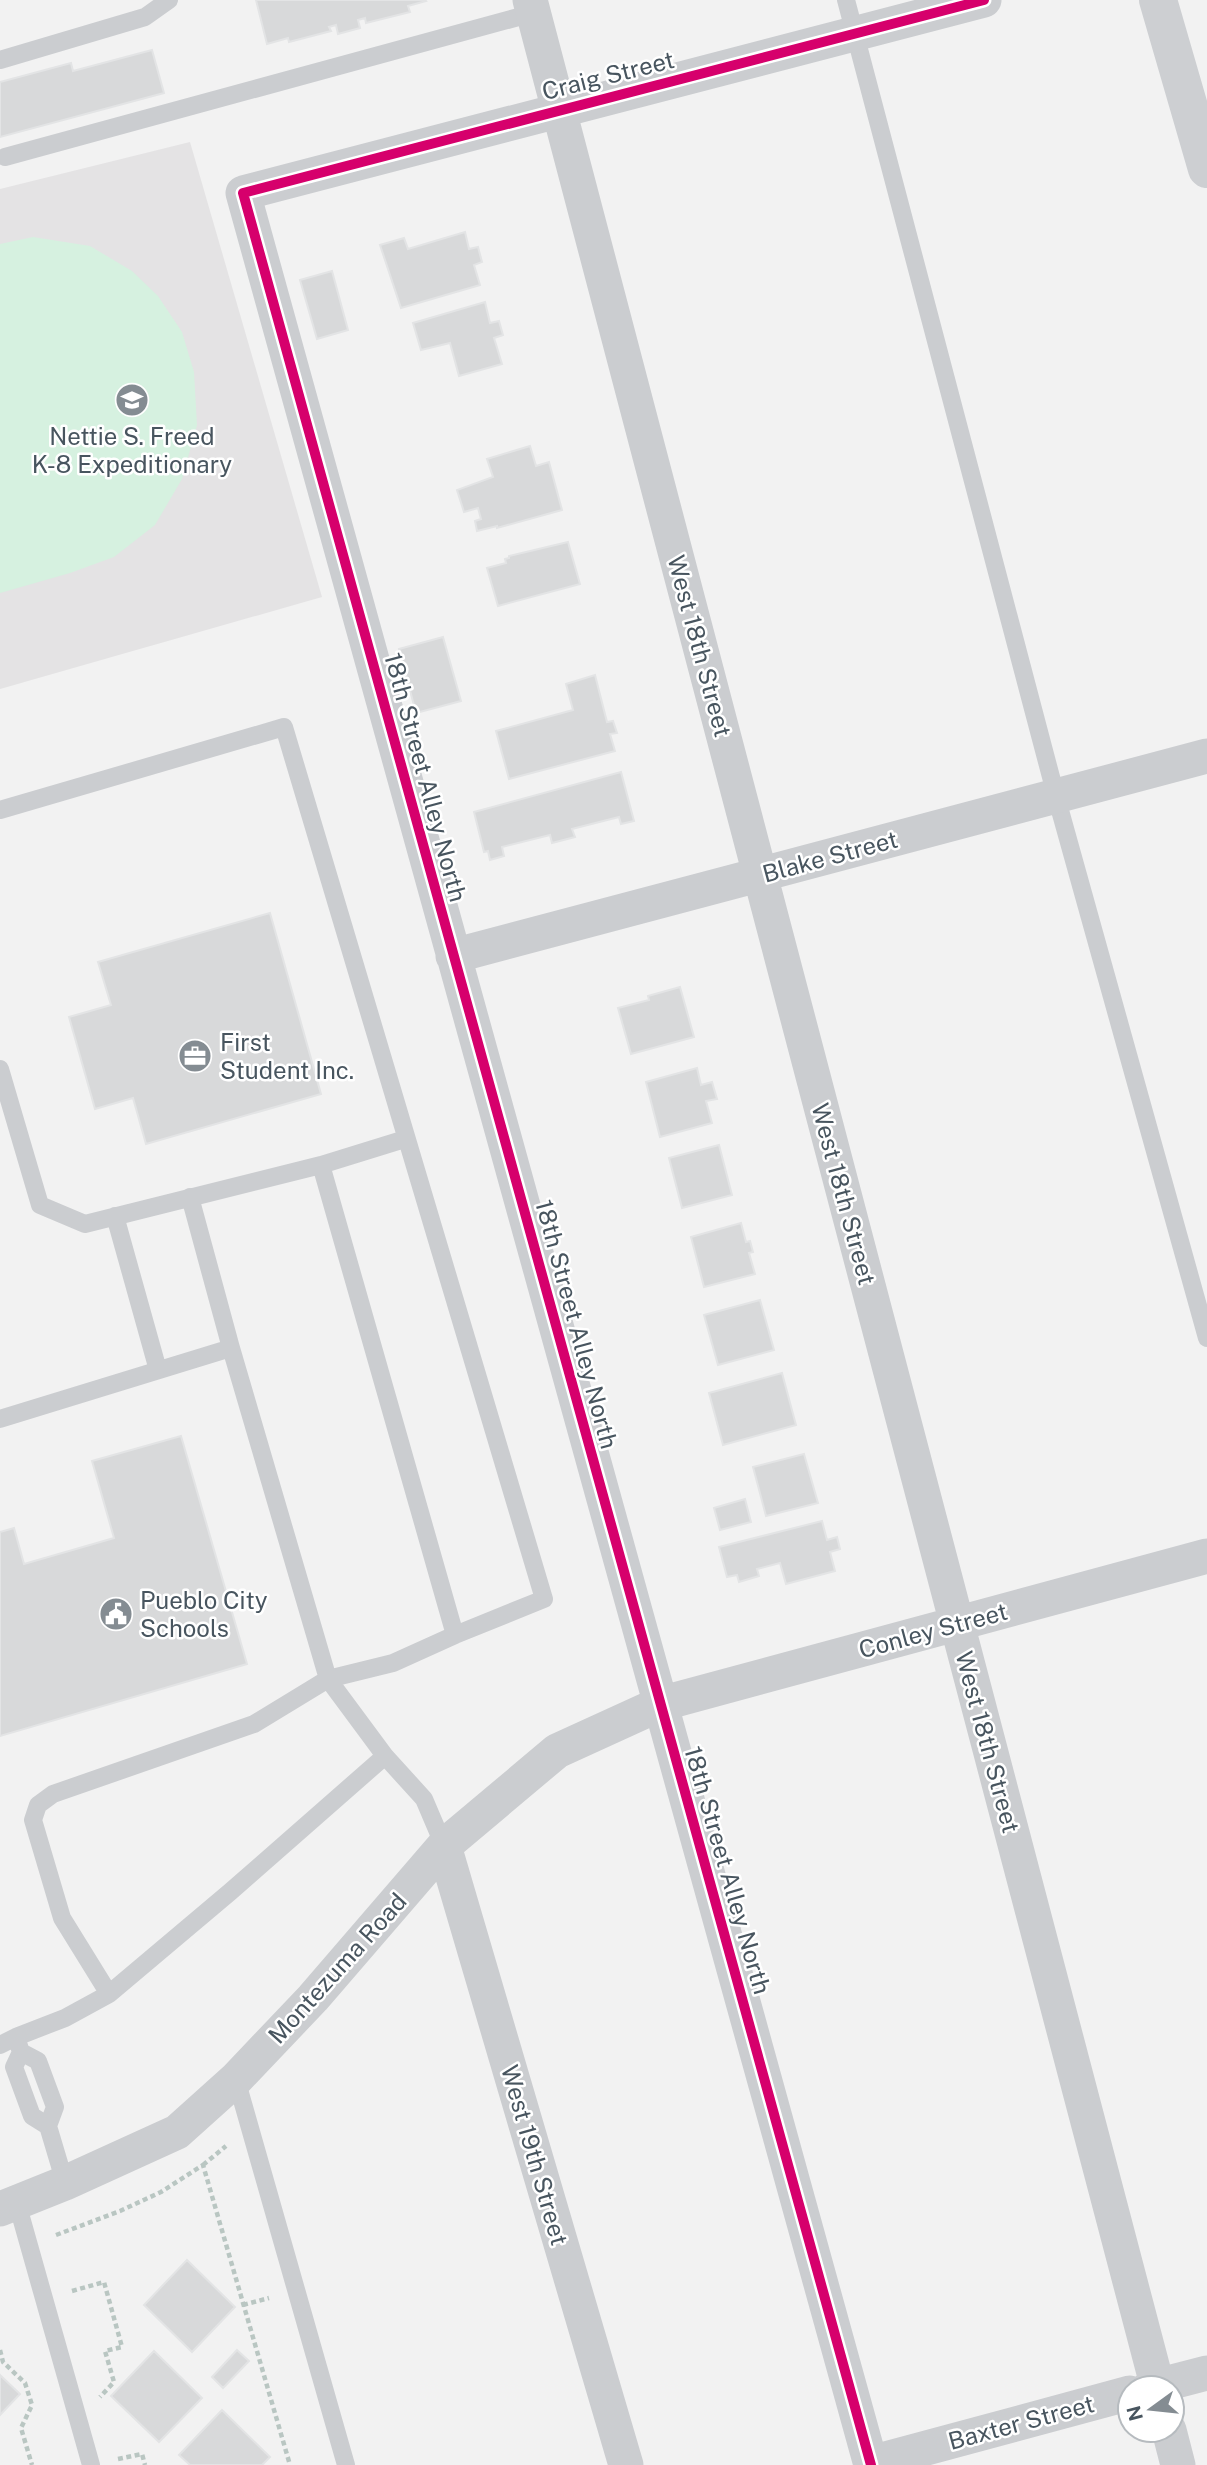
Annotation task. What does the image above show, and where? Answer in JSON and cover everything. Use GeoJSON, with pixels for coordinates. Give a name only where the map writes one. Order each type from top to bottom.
{"type":"FeatureCollection","features":[{"type":"Feature","properties":{"kind":"street","name":"Craig Street"},"geometry":{"type":"LineString","coordinates":[[243,193],[984,0]]}},
{"type":"Feature","properties":{"kind":"street"},"geometry":{"type":"LineString","coordinates":[[1158,0],[1207,169]]}},
{"type":"Feature","properties":{"kind":"street","name":"West 18th Street"},"geometry":{"type":"LineString","coordinates":[[531,6],[957,1623],[1145,2374]]}},
{"type":"Feature","properties":{"kind":"street","name":"18th Street Alley North"},"geometry":{"type":"LineString","coordinates":[[243,193],[871,2464]]}},
{"type":"Feature","properties":{"kind":"street","name":"Blake Street"},"geometry":{"type":"LineString","coordinates":[[453,956],[1207,756]]}},
{"type":"Feature","properties":{"kind":"street","name":"Conley Street"},"geometry":{"type":"LineString","coordinates":[[660,1704],[1207,1556]]}},
{"type":"Feature","properties":{"kind":"street","name":"Montezuma Road"},"geometry":{"type":"LineString","coordinates":[[9,2206],[177,2132],[236,2079],[313,1998],[444,1846],[557,1751],[660,1704]]}},
{"type":"Feature","properties":{"kind":"street","name":"West 19th Street"},"geometry":{"type":"LineString","coordinates":[[444,1846],[626,2465]]}},
{"type":"Feature","properties":{"kind":"street","name":"Baxter Street"},"geometry":{"type":"LineString","coordinates":[[1186,2378],[1207,2372]]}},
{"type":"Feature","properties":{"kind":"street","name":"Baxter Street"},"geometry":{"type":"LineString","coordinates":[[871,2464],[1116,2398]]}},
{"type":"Feature","properties":{"kind":"street"},"geometry":{"type":"LineString","coordinates":[[1173,2444],[1178,2465]]}},
{"type":"Feature","properties":{"kind":"lane"},"geometry":{"type":"LineString","coordinates":[[0,60],[145,17],[169,0]]}},
{"type":"Feature","properties":{"kind":"lane"},"geometry":{"type":"LineString","coordinates":[[846,0],[1056,796],[1207,1338]]}},
{"type":"Feature","properties":{"kind":"lane"},"geometry":{"type":"LineString","coordinates":[[5,157],[531,6]]}},
{"type":"Feature","properties":{"kind":"lane"},"geometry":{"type":"LineString","coordinates":[[0,810],[284,727],[544,1599],[393,1663],[328,1679],[254,1724],[52,1794],[38,1805],[33,1820],[62,1919],[109,1994]]}},
{"type":"Feature","properties":{"kind":"lane"},"geometry":{"type":"LineString","coordinates":[[0,1069],[40,1205],[85,1224],[321,1165],[405,1139]]}},
{"type":"Feature","properties":{"kind":"lane"},"geometry":{"type":"LineString","coordinates":[[321,1165],[454,1635]]}},
{"type":"Feature","properties":{"kind":"lane"},"geometry":{"type":"LineString","coordinates":[[190,1197],[231,1348],[328,1679],[385,1755],[424,1799],[444,1846]]}},
{"type":"Feature","properties":{"kind":"lane"},"geometry":{"type":"LineString","coordinates":[[115,1216],[158,1370]]}},
{"type":"Feature","properties":{"kind":"lane"},"geometry":{"type":"LineString","coordinates":[[0,1419],[231,1348]]}},
{"type":"Feature","properties":{"kind":"lane"},"geometry":{"type":"LineString","coordinates":[[12,2045],[109,1994],[230,1892],[385,1755]]}},
{"type":"Feature","properties":{"kind":"lane"},"geometry":{"type":"LineString","coordinates":[[12,2045],[38,2061],[55,2107],[48,2126],[65,2183]]}},
{"type":"Feature","properties":{"kind":"lane"},"geometry":{"type":"LineString","coordinates":[[12,2045],[14,2067],[32,2116],[48,2126]]}},
{"type":"Feature","properties":{"kind":"lane"},"geometry":{"type":"LineString","coordinates":[[236,2079],[346,2465]]}},
{"type":"Feature","properties":{"kind":"lane"},"geometry":{"type":"LineString","coordinates":[[9,2206],[29,2245],[91,2465]]}},
{"type":"Feature","properties":{"kind":"path"},"geometry":{"type":"LineString","coordinates":[[29,2245],[120,2211],[161,2192],[203,2165],[290,2465]]}},
{"type":"Feature","properties":{"kind":"path"},"geometry":{"type":"LineString","coordinates":[[44,2298],[104,2282],[122,2347],[105,2350],[114,2382],[100,2397],[104,2409]]}},
{"type":"Feature","properties":{"kind":"path"},"geometry":{"type":"LineString","coordinates":[[0,2350],[4,2362],[26,2383],[32,2405],[21,2428],[32,2465]]}},
{"type":"Feature","properties":{"kind":"path"},"geometry":{"type":"LineString","coordinates":[[115,2447],[118,2460],[142,2454],[145,2465]]}},
{"type":"Feature","properties":{"kind":"shaded area","name":"Nettie S. Freed K-8 Expeditionary"},"geometry":{"type":"Polygon","coordinates":[[[190,142],[322,597],[0,689],[0,189],[190,142]]]}},
{"type":"Feature","properties":{"kind":"green space"},"geometry":{"type":"Polygon","coordinates":[[[33,237],[90,246],[132,271],[158,296],[182,332],[194,372],[197,425],[182,479],[155,525],[114,557],[0,593],[0,244],[33,237]]]}},
{"type":"Feature","properties":{"kind":"building"},"geometry":{"type":"Polygon","coordinates":[[[256,0],[426,1],[408,6],[410,12],[366,23],[365,18],[358,20],[360,28],[338,34],[336,25],[329,27],[331,31],[289,42],[288,38],[267,44],[256,0]]]}},
{"type":"Feature","properties":{"kind":"building"},"geometry":{"type":"Polygon","coordinates":[[[152,50],[164,93],[0,137],[0,82],[71,63],[73,71],[152,50]]]}},
{"type":"Feature","properties":{"kind":"building"},"geometry":{"type":"Polygon","coordinates":[[[465,232],[469,249],[478,247],[482,262],[474,265],[480,285],[401,308],[380,245],[404,238],[408,249],[465,232]]]}},
{"type":"Feature","properties":{"kind":"building"},"geometry":{"type":"Polygon","coordinates":[[[332,271],[348,330],[317,339],[300,280],[332,271]]]}},
{"type":"Feature","properties":{"kind":"building"},"geometry":{"type":"Polygon","coordinates":[[[485,302],[490,323],[499,321],[503,335],[494,338],[502,364],[459,376],[450,343],[421,350],[413,323],[485,302]]]}},
{"type":"Feature","properties":{"kind":"building"},"geometry":{"type":"Polygon","coordinates":[[[530,446],[536,466],[549,462],[562,510],[477,531],[475,521],[481,519],[478,508],[464,512],[457,490],[493,477],[487,459],[530,446]]]}},
{"type":"Feature","properties":{"kind":"building"},"geometry":{"type":"Polygon","coordinates":[[[568,542],[580,584],[498,606],[487,568],[506,563],[505,559],[509,556],[568,542]]]}},
{"type":"Feature","properties":{"kind":"building"},"geometry":{"type":"Polygon","coordinates":[[[443,637],[461,701],[416,713],[399,649],[443,637]]]}},
{"type":"Feature","properties":{"kind":"building"},"geometry":{"type":"Polygon","coordinates":[[[595,675],[607,722],[613,721],[617,733],[610,734],[615,751],[509,779],[496,731],[573,710],[566,684],[595,675]]]}},
{"type":"Feature","properties":{"kind":"building"},"geometry":{"type":"Polygon","coordinates":[[[621,772],[634,821],[621,824],[619,817],[572,829],[575,837],[552,843],[550,835],[502,847],[504,856],[490,860],[488,851],[484,852],[474,812],[621,772]]]}},
{"type":"Feature","properties":{"kind":"building","name":"First Student Inc."},"geometry":{"type":"Polygon","coordinates":[[[270,913],[321,1094],[146,1144],[133,1098],[95,1109],[69,1017],[111,1005],[98,962],[270,913]]]}},
{"type":"Feature","properties":{"kind":"building"},"geometry":{"type":"Polygon","coordinates":[[[680,987],[694,1037],[631,1054],[618,1008],[649,1000],[648,996],[680,987]]]}},
{"type":"Feature","properties":{"kind":"building"},"geometry":{"type":"Polygon","coordinates":[[[697,1068],[701,1085],[712,1082],[717,1099],[706,1101],[712,1123],[660,1137],[646,1082],[697,1068]]]}},
{"type":"Feature","properties":{"kind":"building"},"geometry":{"type":"Polygon","coordinates":[[[719,1145],[732,1195],[682,1208],[669,1158],[719,1145]]]}},
{"type":"Feature","properties":{"kind":"building"},"geometry":{"type":"Polygon","coordinates":[[[741,1223],[746,1242],[750,1241],[753,1252],[749,1253],[755,1274],[704,1287],[691,1237],[741,1223]]]}},
{"type":"Feature","properties":{"kind":"building"},"geometry":{"type":"Polygon","coordinates":[[[760,1300],[774,1350],[718,1365],[704,1315],[760,1300]]]}},
{"type":"Feature","properties":{"kind":"building"},"geometry":{"type":"Polygon","coordinates":[[[782,1373],[796,1425],[723,1445],[709,1393],[782,1373]]]}},
{"type":"Feature","properties":{"kind":"building","name":"Pueblo City Schools"},"geometry":{"type":"Polygon","coordinates":[[[181,1436],[247,1664],[0,1736],[0,1532],[14,1528],[24,1564],[114,1538],[92,1461],[181,1436]]]}},
{"type":"Feature","properties":{"kind":"building"},"geometry":{"type":"Polygon","coordinates":[[[804,1454],[818,1503],[766,1516],[753,1467],[804,1454]]]}},
{"type":"Feature","properties":{"kind":"building"},"geometry":{"type":"Polygon","coordinates":[[[745,1499],[751,1522],[720,1530],[714,1508],[745,1499]]]}},
{"type":"Feature","properties":{"kind":"building"},"geometry":{"type":"Polygon","coordinates":[[[822,1521],[827,1540],[837,1537],[840,1549],[830,1552],[835,1571],[786,1584],[780,1563],[757,1569],[759,1576],[739,1582],[737,1575],[727,1577],[719,1547],[822,1521]]]}},
{"type":"Feature","properties":{"kind":"building"},"geometry":{"type":"Polygon","coordinates":[[[187,2260],[235,2307],[192,2352],[144,2305],[187,2260]]]}},
{"type":"Feature","properties":{"kind":"building"},"geometry":{"type":"Polygon","coordinates":[[[237,2350],[249,2361],[223,2388],[212,2377],[237,2350]]]}},
{"type":"Feature","properties":{"kind":"building"},"geometry":{"type":"Polygon","coordinates":[[[154,2351],[202,2398],[159,2442],[111,2396],[154,2351]]]}},
{"type":"Feature","properties":{"kind":"building"},"geometry":{"type":"Polygon","coordinates":[[[0,2375],[20,2394],[0,2415],[0,2375]]]}},
{"type":"Feature","properties":{"kind":"building"},"geometry":{"type":"Polygon","coordinates":[[[222,2410],[270,2457],[262,2465],[190,2465],[179,2455],[222,2410]]]}},
{"type":"Feature","properties":{"kind":"cycle path"},"geometry":{"type":"LineString","coordinates":[[871,2465],[243,193],[984,0]]}},
{"type":"Feature","properties":{"kind":"place","name":"Nettie S. Freed K-8 Expeditionary"},"geometry":{"type":"Point","coordinates":[132,400]}},
{"type":"Feature","properties":{"kind":"place","name":"First Student Inc."},"geometry":{"type":"Point","coordinates":[195,1056]}},
{"type":"Feature","properties":{"kind":"place","name":"Pueblo City Schools"},"geometry":{"type":"Point","coordinates":[116,1614]}}]}
